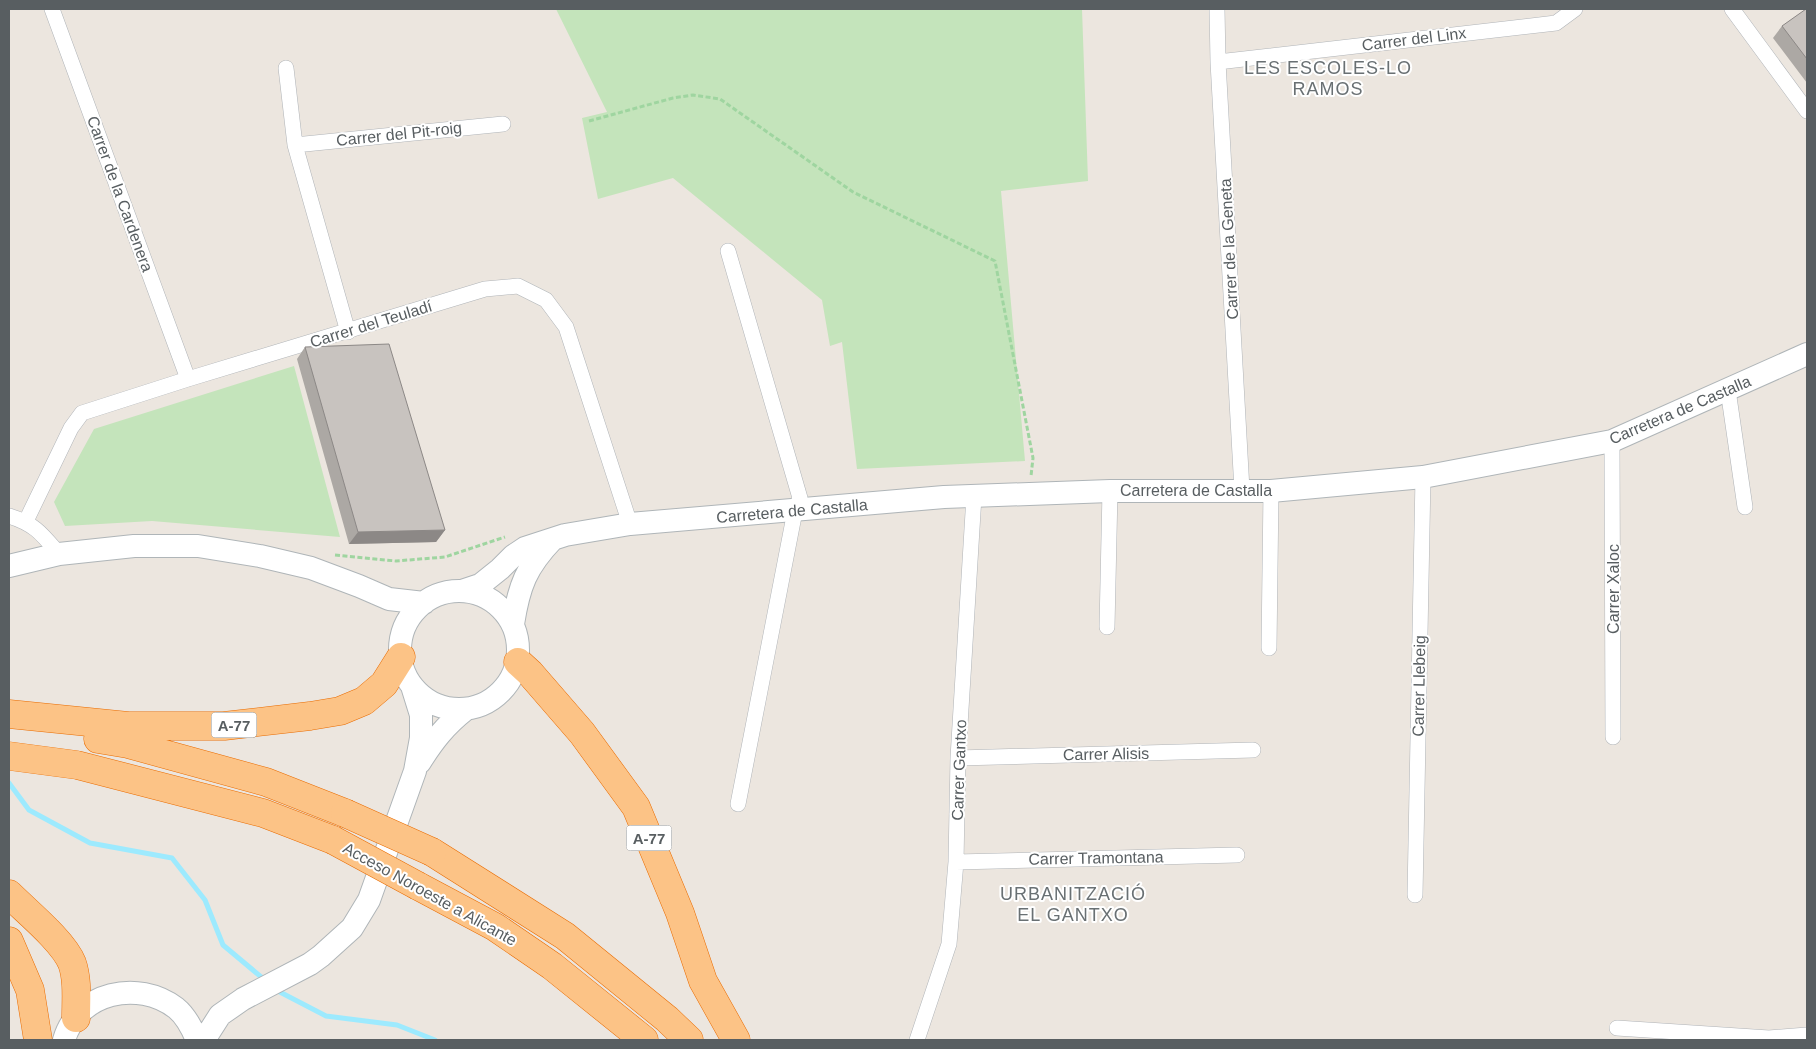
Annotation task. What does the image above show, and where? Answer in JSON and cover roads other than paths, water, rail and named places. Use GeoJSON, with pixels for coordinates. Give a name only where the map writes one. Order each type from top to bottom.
{"type":"FeatureCollection","features":[{"type":"Feature","properties":{"kind":"highway","name":"A-77"},"geometry":{"type":"LineString","coordinates":[[9,729],[45,724],[224,726],[340,712],[364,701],[384,684],[401,658]]}},
{"type":"Feature","properties":{"kind":"highway","name":"A-77"},"geometry":{"type":"LineString","coordinates":[[518,662],[530,673],[582,734],[636,807],[680,912],[703,981],[736,1040]]}},
{"type":"Feature","properties":{"kind":"highway","name":"A-77"},"geometry":{"type":"LineString","coordinates":[[9,714],[45,724]]}},
{"type":"Feature","properties":{"kind":"highway","name":"Acceso Noroeste a Alicante"},"geometry":{"type":"LineString","coordinates":[[45,724],[128,744],[266,782],[345,813],[432,852],[565,936],[667,1019],[689,1040]]}},
{"type":"Feature","properties":{"kind":"highway","name":"Acceso Noroeste a Alicante"},"geometry":{"type":"LineString","coordinates":[[9,756],[77,765],[263,813],[333,840],[495,927],[552,966],[644,1040]]}},
{"type":"Feature","properties":{"kind":"highway"},"geometry":{"type":"LineString","coordinates":[[9,894],[66,951],[72,964],[75,979],[70,1029]]}},
{"type":"Feature","properties":{"kind":"highway"},"geometry":{"type":"LineString","coordinates":[[9,941],[30,990],[38,1040]]}},
{"type":"Feature","properties":{"kind":"main road","name":"Carretera de Castalla"},"geometry":{"type":"LineString","coordinates":[[462,591],[480,585],[525,548],[559,537],[630,524],[944,497],[1110,491],[1271,491],[1423,477],[1612,441],[1807,354]]}},
{"type":"Feature","properties":{"kind":"main road"},"geometry":{"type":"LineString","coordinates":[[513,624],[517,600],[523,581],[532,563],[559,537]]}},
{"type":"Feature","properties":{"kind":"main road"},"geometry":{"type":"LineString","coordinates":[[9,566],[59,554],[134,546],[198,546],[260,556],[311,568],[360,586],[417,611]]}},
{"type":"Feature","properties":{"kind":"main road"},"geometry":{"type":"LineString","coordinates":[[204,1040],[220,1015],[243,999],[310,964],[352,928],[369,900],[415,772],[421,738],[421,715],[412,686],[404,672],[400,644],[404,630],[417,611],[442,594],[462,591],[478,594],[492,600],[504,611],[513,624],[518,642],[518,662],[511,680],[499,694],[484,705],[466,710],[445,708],[426,700],[412,686]]}},
{"type":"Feature","properties":{"kind":"main road"},"geometry":{"type":"LineString","coordinates":[[415,772],[434,739],[450,722],[466,710]]}},
{"type":"Feature","properties":{"kind":"main road"},"geometry":{"type":"LineString","coordinates":[[70,1029],[90,1005],[106,996],[125,992],[144,993],[162,998],[177,1009],[192,1027],[197,1040]]}},
{"type":"Feature","properties":{"kind":"main road"},"geometry":{"type":"LineString","coordinates":[[177,1009],[201,1012],[243,999]]}},
{"type":"Feature","properties":{"kind":"street","name":"Carrer de la Cardenera"},"geometry":{"type":"LineString","coordinates":[[52,9],[188,379]]}},
{"type":"Feature","properties":{"kind":"street","name":"Carrer de la Geneta"},"geometry":{"type":"LineString","coordinates":[[1217,9],[1218,62],[1242,490]]}},
{"type":"Feature","properties":{"kind":"street","name":"Carrer del Linx"},"geometry":{"type":"LineString","coordinates":[[1218,62],[1556,23],[1575,9]]}},
{"type":"Feature","properties":{"kind":"street"},"geometry":{"type":"LineString","coordinates":[[1732,9],[1807,111]]}},
{"type":"Feature","properties":{"kind":"street"},"geometry":{"type":"LineString","coordinates":[[286,68],[295,144],[348,332]]}},
{"type":"Feature","properties":{"kind":"street","name":"Carrer del Pit-roig"},"geometry":{"type":"LineString","coordinates":[[295,144],[503,124]]}},
{"type":"Feature","properties":{"kind":"street"},"geometry":{"type":"LineString","coordinates":[[728,251],[800,498],[795,511],[738,804]]}},
{"type":"Feature","properties":{"kind":"street","name":"Carrer del Teuladí"},"geometry":{"type":"LineString","coordinates":[[26,521],[71,428],[82,413],[485,289],[518,286],[546,300],[566,327],[630,524]]}},
{"type":"Feature","properties":{"kind":"street"},"geometry":{"type":"LineString","coordinates":[[1728,390],[1745,507]]}},
{"type":"Feature","properties":{"kind":"street","name":"Carrer Xaloc"},"geometry":{"type":"LineString","coordinates":[[1612,441],[1613,737]]}},
{"type":"Feature","properties":{"kind":"street","name":"Carrer Llebeig"},"geometry":{"type":"LineString","coordinates":[[1415,895],[1423,477]]}},
{"type":"Feature","properties":{"kind":"street"},"geometry":{"type":"LineString","coordinates":[[1108,627],[1110,491]]}},
{"type":"Feature","properties":{"kind":"street"},"geometry":{"type":"LineString","coordinates":[[1268,648],[1271,491]]}},
{"type":"Feature","properties":{"kind":"street","name":"Carrer Gantxo"},"geometry":{"type":"LineString","coordinates":[[917,1040],[949,944],[956,862],[958,758],[974,496]]}},
{"type":"Feature","properties":{"kind":"street"},"geometry":{"type":"LineString","coordinates":[[9,516],[26,521],[44,535],[59,554]]}},
{"type":"Feature","properties":{"kind":"street","name":"Carrer Alisis"},"geometry":{"type":"LineString","coordinates":[[958,758],[1254,750]]}},
{"type":"Feature","properties":{"kind":"street","name":"Carrer Tramontana"},"geometry":{"type":"LineString","coordinates":[[956,862],[1237,855]]}},
{"type":"Feature","properties":{"kind":"street"},"geometry":{"type":"LineString","coordinates":[[1617,1028],[1769,1038],[1790,1038],[1807,1035]]}},
{"type":"Feature","properties":{"kind":"waterway"},"geometry":{"type":"LineString","coordinates":[[9,783],[29,810],[90,843],[172,858],[205,900],[223,945],[266,981]]}},
{"type":"Feature","properties":{"kind":"waterway"},"geometry":{"type":"LineString","coordinates":[[276,990],[326,1016],[397,1025],[435,1040]]}},
{"type":"Feature","properties":{"kind":"district","name":"LES ESCOLES-LO RAMOS"},"geometry":{"type":"Point","coordinates":[1328,78]}},
{"type":"Feature","properties":{"kind":"district","name":"URBANITZACIÓ EL GANTXO"},"geometry":{"type":"Point","coordinates":[1073,904]}}]}
